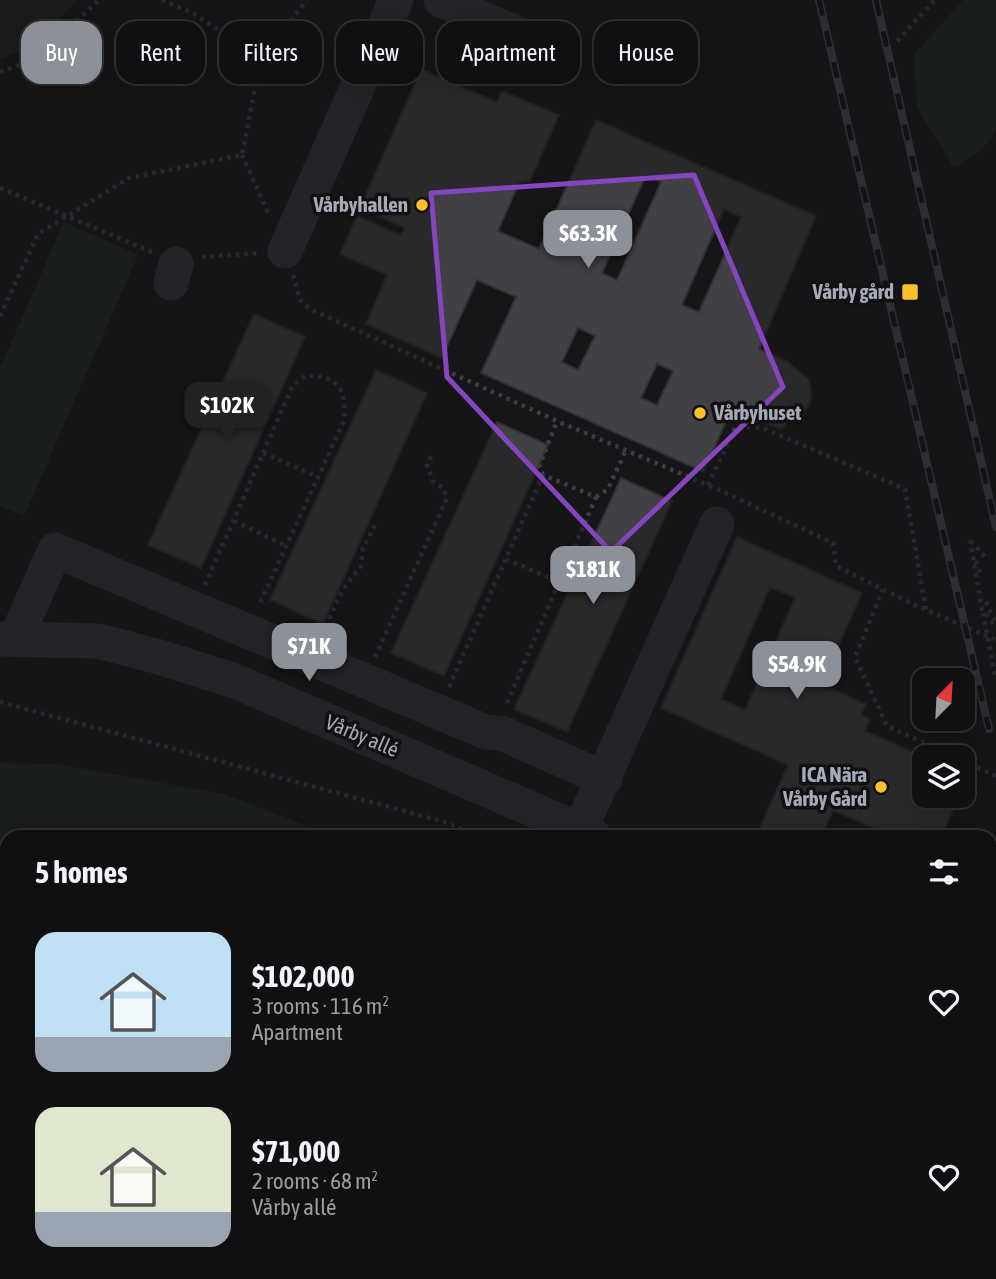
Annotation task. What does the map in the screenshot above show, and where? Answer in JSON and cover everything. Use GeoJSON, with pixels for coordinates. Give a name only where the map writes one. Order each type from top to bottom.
{"type":"FeatureCollection","features":[{"type":"Feature","properties":{"kind":"street"},"geometry":{"type":"LineString","coordinates":[[285,251],[396,0]]}},
{"type":"Feature","properties":{"kind":"street"},"geometry":{"type":"LineString","coordinates":[[441,0],[488,21]]}},
{"type":"Feature","properties":{"kind":"street"},"geometry":{"type":"LineString","coordinates":[[588,830],[605,779],[717,524]]}},
{"type":"Feature","properties":{"kind":"street"},"geometry":{"type":"LineString","coordinates":[[8,638],[55,550],[486,732],[504,734],[605,779]]}},
{"type":"Feature","properties":{"kind":"street","name":"Vårby allé"},"geometry":{"type":"LineString","coordinates":[[8,638],[99,641],[235,681],[580,830]]}},
{"type":"Feature","properties":{"kind":"path"},"geometry":{"type":"LineString","coordinates":[[0,72],[35,59],[99,0]]}},
{"type":"Feature","properties":{"kind":"path"},"geometry":{"type":"LineString","coordinates":[[162,0],[193,12],[219,30]]}},
{"type":"Feature","properties":{"kind":"path"},"geometry":{"type":"LineString","coordinates":[[290,21],[307,0]]}},
{"type":"Feature","properties":{"kind":"path"},"geometry":{"type":"LineString","coordinates":[[897,41],[935,0]]}},
{"type":"Feature","properties":{"kind":"path"},"geometry":{"type":"LineString","coordinates":[[256,84],[242,155],[285,251],[300,300],[310,309],[833,543],[836,566],[926,610],[996,640]]}},
{"type":"Feature","properties":{"kind":"path"},"geometry":{"type":"LineString","coordinates":[[0,316],[38,234],[129,178],[242,155]]}},
{"type":"Feature","properties":{"kind":"path"},"geometry":{"type":"LineString","coordinates":[[0,188],[142,250],[163,256],[173,273],[199,257],[285,251]]}},
{"type":"Feature","properties":{"kind":"path"},"geometry":{"type":"LineString","coordinates":[[204,588],[293,385],[305,376],[328,378],[339,387],[346,401],[344,421],[256,611]]}},
{"type":"Feature","properties":{"kind":"path"},"geometry":{"type":"LineString","coordinates":[[557,421],[538,467],[543,475],[596,497]]}},
{"type":"Feature","properties":{"kind":"path"},"geometry":{"type":"LineString","coordinates":[[708,485],[736,426],[763,428],[905,489],[926,610]]}},
{"type":"Feature","properties":{"kind":"path"},"geometry":{"type":"LineString","coordinates":[[502,714],[596,497],[608,489],[626,450]]}},
{"type":"Feature","properties":{"kind":"path"},"geometry":{"type":"LineString","coordinates":[[263,453],[318,477]]}},
{"type":"Feature","properties":{"kind":"path"},"geometry":{"type":"LineString","coordinates":[[373,662],[447,498],[443,488],[434,483],[427,466],[432,454]]}},
{"type":"Feature","properties":{"kind":"path"},"geometry":{"type":"LineString","coordinates":[[448,690],[543,475]]}},
{"type":"Feature","properties":{"kind":"path"},"geometry":{"type":"LineString","coordinates":[[233,521],[286,546]]}},
{"type":"Feature","properties":{"kind":"path"},"geometry":{"type":"LineString","coordinates":[[320,639],[342,591],[361,566],[363,548],[374,525]]}},
{"type":"Feature","properties":{"kind":"path"},"geometry":{"type":"LineString","coordinates":[[970,540],[985,556]]}},
{"type":"Feature","properties":{"kind":"path"},"geometry":{"type":"LineString","coordinates":[[970,540],[980,573]]}},
{"type":"Feature","properties":{"kind":"path"},"geometry":{"type":"LineString","coordinates":[[970,540],[996,678]]}},
{"type":"Feature","properties":{"kind":"path"},"geometry":{"type":"LineString","coordinates":[[506,559],[559,582]]}},
{"type":"Feature","properties":{"kind":"path"},"geometry":{"type":"LineString","coordinates":[[883,589],[855,657],[887,726],[929,745]]}},
{"type":"Feature","properties":{"kind":"path"},"geometry":{"type":"LineString","coordinates":[[986,602],[996,624]]}},
{"type":"Feature","properties":{"kind":"path"},"geometry":{"type":"LineString","coordinates":[[982,609],[996,624]]}},
{"type":"Feature","properties":{"kind":"path"},"geometry":{"type":"LineString","coordinates":[[0,702],[444,822],[464,830]]}},
{"type":"Feature","properties":{"kind":"path"},"geometry":{"type":"LineString","coordinates":[[975,766],[996,776]]}},
{"type":"Feature","properties":{"kind":"highlighted area"},"geometry":{"type":"Polygon","coordinates":[[[694,175],[783,387],[611,552],[447,377],[431,193],[694,175]]]}},
{"type":"Feature","properties":{"kind":"shaded area"},"geometry":{"type":"Polygon","coordinates":[[[0,0],[79,0],[55,21],[21,21],[21,50],[0,59],[0,0]]]}},
{"type":"Feature","properties":{"kind":"shaded area"},"geometry":{"type":"Polygon","coordinates":[[[963,0],[996,0],[996,131],[982,150],[954,168],[917,107],[914,55],[963,0]]]}},
{"type":"Feature","properties":{"kind":"shaded area"},"geometry":{"type":"Polygon","coordinates":[[[64,222],[138,255],[24,516],[0,506],[0,368],[64,222]]]}},
{"type":"Feature","properties":{"kind":"shaded area"},"geometry":{"type":"Polygon","coordinates":[[[0,763],[57,764],[224,794],[317,830],[0,830],[0,763]]]}},
{"type":"Feature","properties":{"kind":"building"},"geometry":{"type":"Polygon","coordinates":[[[423,70],[437,76],[437,84],[456,84],[497,102],[502,91],[559,115],[530,181],[519,183],[498,231],[539,249],[596,120],[816,216],[759,349],[788,362],[809,380],[812,397],[803,416],[786,423],[782,429],[753,420],[727,419],[704,472],[481,373],[516,297],[477,280],[442,358],[366,324],[387,275],[340,254],[357,216],[401,235],[405,228],[360,208],[414,84],[423,84],[423,70]],[[646,175],[602,273],[617,280],[661,182],[646,175]],[[724,209],[682,305],[699,312],[741,217],[724,209]],[[578,328],[562,362],[578,370],[595,336],[578,328]],[[657,364],[641,398],[657,405],[673,371],[657,364]]]}},
{"type":"Feature","properties":{"kind":"building"},"geometry":{"type":"Polygon","coordinates":[[[254,314],[305,337],[201,568],[148,545],[254,314]]]}},
{"type":"Feature","properties":{"kind":"building"},"geometry":{"type":"Polygon","coordinates":[[[376,370],[427,393],[323,624],[270,600],[376,370]]]}},
{"type":"Feature","properties":{"kind":"building"},"geometry":{"type":"Polygon","coordinates":[[[497,422],[548,445],[444,676],[391,653],[497,422]]]}},
{"type":"Feature","properties":{"kind":"building"},"geometry":{"type":"Polygon","coordinates":[[[621,478],[672,501],[567,732],[514,709],[621,478]]]}},
{"type":"Feature","properties":{"kind":"building"},"geometry":{"type":"Polygon","coordinates":[[[737,537],[862,593],[821,684],[866,704],[861,715],[870,719],[865,731],[912,752],[912,808],[954,808],[944,830],[878,830],[833,810],[825,830],[759,830],[788,765],[661,708],[737,537]],[[770,587],[721,699],[745,710],[795,598],[770,587]]]}},
{"type":"Feature","properties":{"kind":"railway"},"geometry":{"type":"LineString","coordinates":[[819,0],[989,729]]}},
{"type":"Feature","properties":{"kind":"railway"},"geometry":{"type":"LineString","coordinates":[[876,0],[996,527]]}},
{"type":"Feature","properties":{"kind":"place","name":"Vårbyhallen"},"geometry":{"type":"Point","coordinates":[422,205]}},
{"type":"Feature","properties":{"kind":"place","name":"Vårby gård"},"geometry":{"type":"Point","coordinates":[910,292]}},
{"type":"Feature","properties":{"kind":"place","name":"Vårbyhuset"},"geometry":{"type":"Point","coordinates":[700,413]}},
{"type":"Feature","properties":{"kind":"place","name":"ICA Nära Vårby Gård"},"geometry":{"type":"Point","coordinates":[881,787]}}]}
